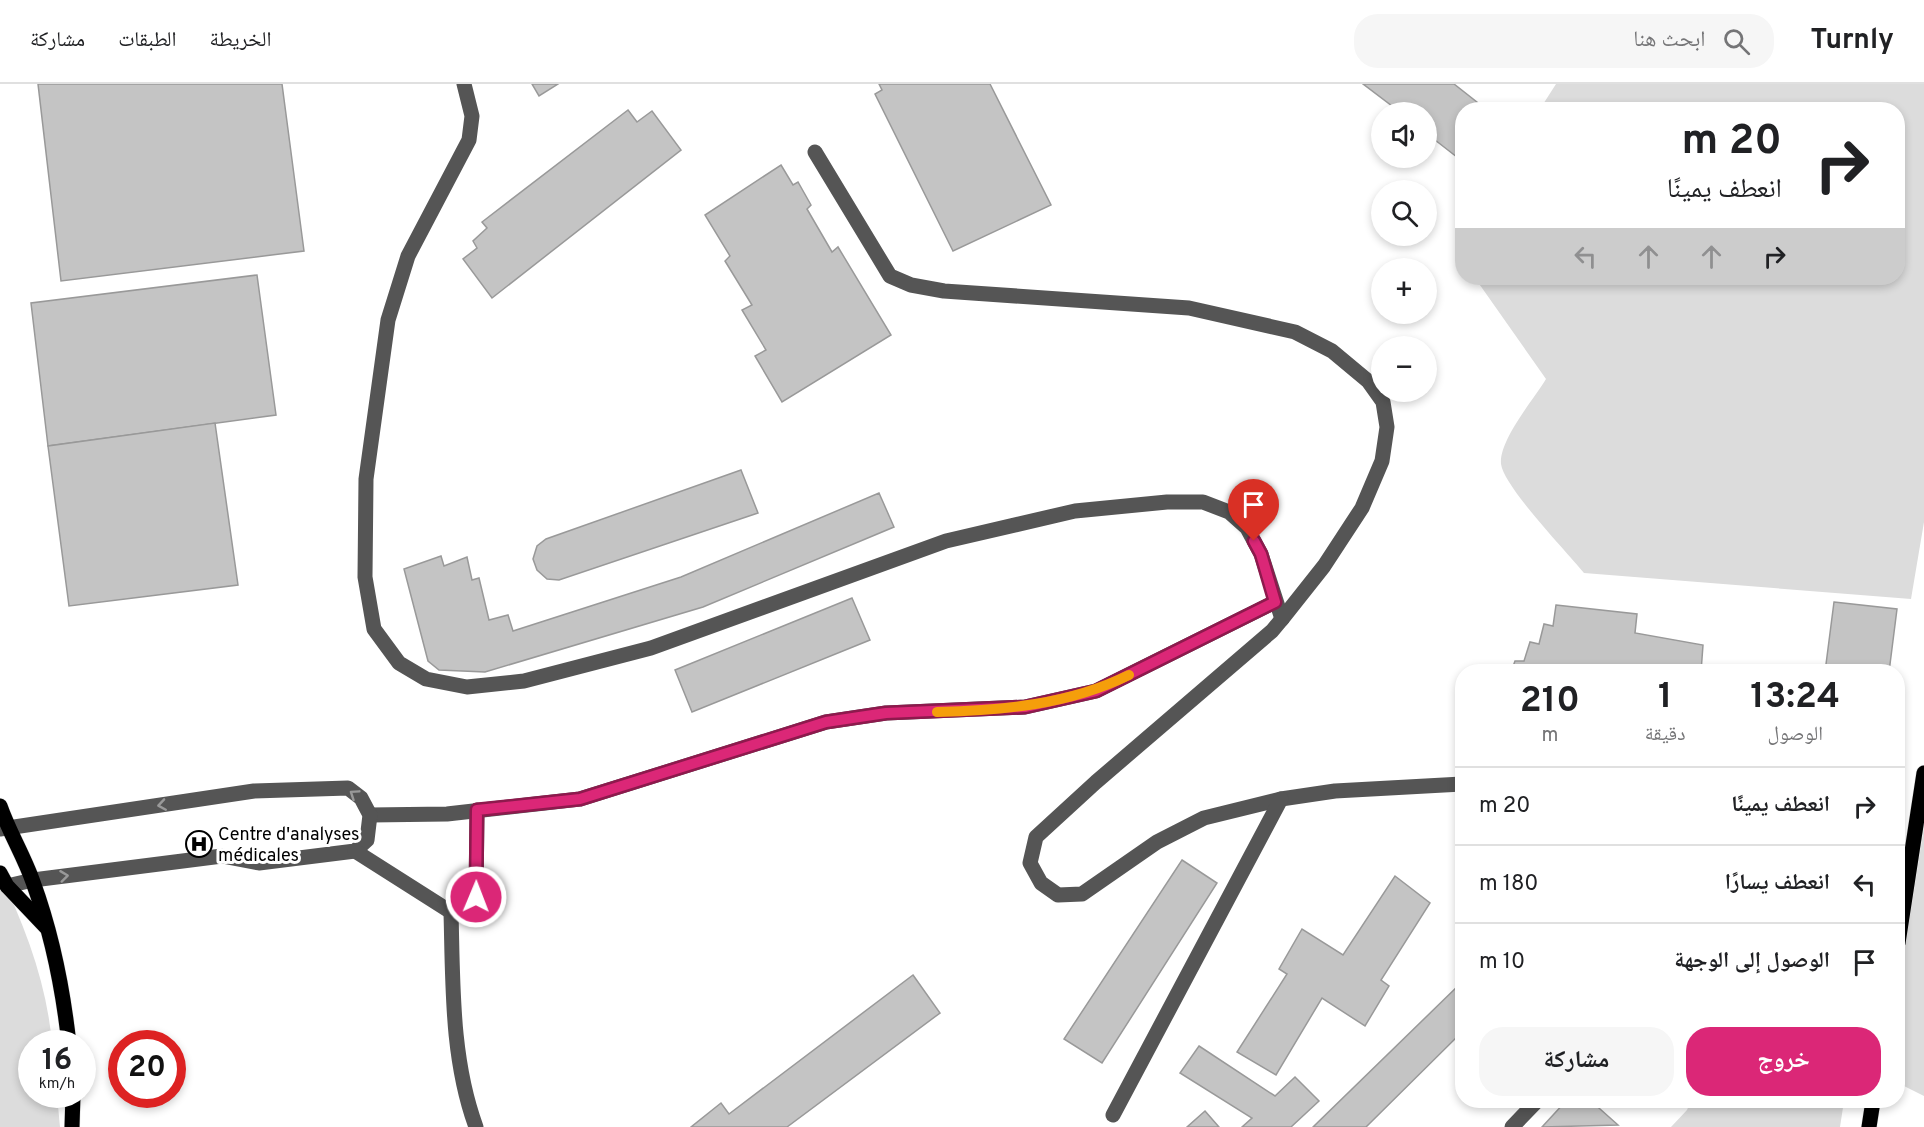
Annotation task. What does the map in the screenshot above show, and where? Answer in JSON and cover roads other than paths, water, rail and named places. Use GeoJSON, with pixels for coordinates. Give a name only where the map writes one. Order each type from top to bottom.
{"type":"FeatureCollection","features":[{"type":"Feature","properties":{"kind":"main road"},"geometry":{"type":"LineString","coordinates":[[1905,871],[1924,773]]}},
{"type":"Feature","properties":{"kind":"main road"},"geometry":{"type":"LineString","coordinates":[[0,806],[4,828],[33,880],[49,930],[67,1030]]}},
{"type":"Feature","properties":{"kind":"main road"},"geometry":{"type":"LineString","coordinates":[[3,880],[49,930]]}},
{"type":"Feature","properties":{"kind":"main road"},"geometry":{"type":"LineString","coordinates":[[72,1127],[73,1108]]}},
{"type":"Feature","properties":{"kind":"main road"},"geometry":{"type":"LineString","coordinates":[[1869,1127],[1872,1108]]}},
{"type":"Feature","properties":{"kind":"lane"},"geometry":{"type":"LineString","coordinates":[[464,84],[472,116],[469,140],[408,256],[388,320],[366,479],[365,577],[374,629],[399,663],[426,679],[467,687],[524,681],[651,648],[946,541],[1075,511],[1167,502],[1203,502],[1229,512],[1247,528],[1261,554],[1282,619]]}},
{"type":"Feature","properties":{"kind":"lane"},"geometry":{"type":"LineString","coordinates":[[815,152],[890,276],[910,285],[944,291],[1189,308],[1295,332],[1332,351],[1368,381],[1383,402],[1387,427],[1382,461],[1362,508],[1324,566],[1272,631],[1096,782],[1036,837],[1030,863],[1041,883],[1058,895],[1082,894],[1157,842],[1204,818],[1281,799],[1335,791],[1455,784]]}},
{"type":"Feature","properties":{"kind":"lane"},"geometry":{"type":"LineString","coordinates":[[370,815],[477,810],[580,799],[826,722],[886,713],[1025,707],[1096,691],[1275,602]]}},
{"type":"Feature","properties":{"kind":"lane"},"geometry":{"type":"LineString","coordinates":[[3,880],[33,880],[222,856],[259,863],[356,850],[367,840],[370,815],[362,798],[348,788],[254,791],[4,828]]}},
{"type":"Feature","properties":{"kind":"lane"},"geometry":{"type":"LineString","coordinates":[[1113,1115],[1281,799]]}},
{"type":"Feature","properties":{"kind":"lane"},"geometry":{"type":"LineString","coordinates":[[356,850],[451,912],[469,909],[476,897],[477,810]]}},
{"type":"Feature","properties":{"kind":"lane"},"geometry":{"type":"LineString","coordinates":[[451,912],[455,1027],[467,1103],[476,1127]]}},
{"type":"Feature","properties":{"kind":"lane"},"geometry":{"type":"LineString","coordinates":[[1512,1127],[1530,1108]]}},
{"type":"Feature","properties":{"kind":"place","name":"Centre d'analyses médicales"},"geometry":{"type":"Point","coordinates":[199,844]}}]}
